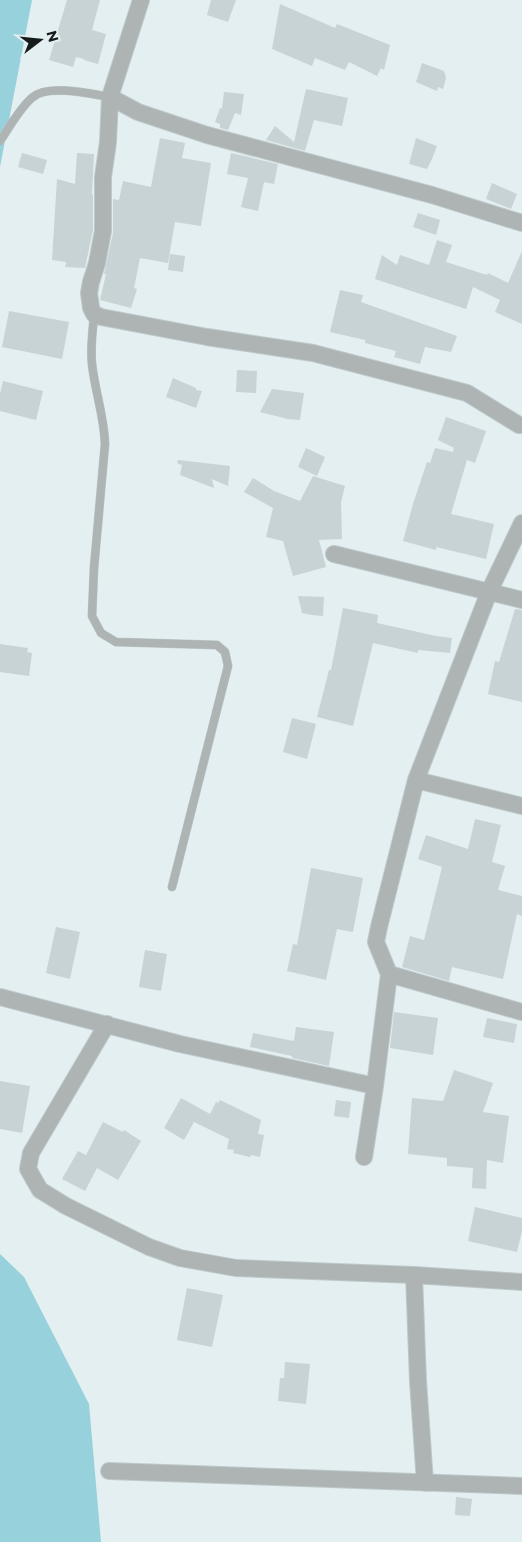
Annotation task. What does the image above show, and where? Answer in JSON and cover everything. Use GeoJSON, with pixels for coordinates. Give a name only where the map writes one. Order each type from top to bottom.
{"type":"FeatureCollection","features":[{"type":"Feature","properties":{"kind":"street"},"geometry":{"type":"LineString","coordinates":[[141,0],[110,97],[108,142],[103,177],[103,231],[89,294],[94,314],[101,317],[207,337],[313,352],[467,393],[522,425]]}},
{"type":"Feature","properties":{"kind":"street"},"geometry":{"type":"LineString","coordinates":[[110,97],[138,112],[207,135],[432,195],[522,223]]}},
{"type":"Feature","properties":{"kind":"street"},"geometry":{"type":"LineString","coordinates":[[364,1157],[389,974],[376,942],[379,927],[416,780],[489,592],[522,523]]}},
{"type":"Feature","properties":{"kind":"street"},"geometry":{"type":"LineString","coordinates":[[334,554],[522,600]]}},
{"type":"Feature","properties":{"kind":"street"},"geometry":{"type":"LineString","coordinates":[[416,780],[522,806]]}},
{"type":"Feature","properties":{"kind":"street"},"geometry":{"type":"LineString","coordinates":[[389,974],[522,1012]]}},
{"type":"Feature","properties":{"kind":"street"},"geometry":{"type":"LineString","coordinates":[[0,996],[180,1044],[375,1086]]}},
{"type":"Feature","properties":{"kind":"street"},"geometry":{"type":"LineString","coordinates":[[107,1024],[31,1153],[28,1169],[40,1190],[66,1206],[140,1243],[180,1258],[236,1268],[414,1275],[522,1282]]}},
{"type":"Feature","properties":{"kind":"street"},"geometry":{"type":"LineString","coordinates":[[414,1275],[418,1381],[425,1482]]}},
{"type":"Feature","properties":{"kind":"street"},"geometry":{"type":"LineString","coordinates":[[109,1471],[522,1486]]}},
{"type":"Feature","properties":{"kind":"lane"},"geometry":{"type":"LineString","coordinates":[[0,141],[33,96],[48,90],[110,97]]}},
{"type":"Feature","properties":{"kind":"lane"},"geometry":{"type":"LineString","coordinates":[[94,314],[91,345],[92,365],[104,426],[104,444],[92,616],[101,633],[116,642],[217,645],[225,652],[228,666],[172,887]]}},
{"type":"Feature","properties":{"kind":"shaded area"},"geometry":{"type":"Polygon","coordinates":[[[0,0],[32,0],[0,167],[0,0]]]}},
{"type":"Feature","properties":{"kind":"shaded area"},"geometry":{"type":"Polygon","coordinates":[[[0,1254],[24,1277],[89,1404],[101,1542],[0,1542],[0,1254]]]}},
{"type":"Feature","properties":{"kind":"building"},"geometry":{"type":"Polygon","coordinates":[[[67,0],[100,0],[92,30],[106,34],[98,64],[76,57],[73,67],[49,60],[67,0]]]}},
{"type":"Feature","properties":{"kind":"building"},"geometry":{"type":"Polygon","coordinates":[[[211,0],[236,0],[228,22],[207,15],[211,0]]]}},
{"type":"Feature","properties":{"kind":"building"},"geometry":{"type":"Polygon","coordinates":[[[280,4],[335,28],[337,24],[390,45],[384,70],[381,68],[377,76],[349,62],[345,70],[315,58],[312,66],[272,49],[280,4]]]}},
{"type":"Feature","properties":{"kind":"building"},"geometry":{"type":"Polygon","coordinates":[[[422,63],[444,71],[446,78],[443,89],[438,87],[437,91],[416,82],[422,63]]]}},
{"type":"Feature","properties":{"kind":"building"},"geometry":{"type":"Polygon","coordinates":[[[306,89],[348,98],[342,126],[314,120],[305,151],[266,140],[275,126],[294,142],[306,89]]]}},
{"type":"Feature","properties":{"kind":"building"},"geometry":{"type":"Polygon","coordinates":[[[224,92],[244,94],[241,115],[235,113],[228,130],[220,128],[220,124],[215,122],[220,108],[222,109],[224,92]]]}},
{"type":"Feature","properties":{"kind":"building"},"geometry":{"type":"Polygon","coordinates":[[[160,138],[185,143],[182,158],[211,163],[201,226],[175,222],[168,263],[140,258],[134,288],[137,289],[131,308],[100,300],[113,233],[113,199],[119,200],[123,181],[151,187],[160,138]]]}},
{"type":"Feature","properties":{"kind":"building"},"geometry":{"type":"Polygon","coordinates":[[[416,138],[437,146],[427,169],[409,164],[416,138]]]}},
{"type":"Feature","properties":{"kind":"building"},"geometry":{"type":"Polygon","coordinates":[[[22,153],[47,160],[43,174],[18,167],[22,153]]]}},
{"type":"Feature","properties":{"kind":"building"},"geometry":{"type":"Polygon","coordinates":[[[77,153],[94,154],[93,230],[85,268],[65,267],[66,262],[52,260],[57,179],[75,184],[77,153]]]}},
{"type":"Feature","properties":{"kind":"building"},"geometry":{"type":"Polygon","coordinates":[[[231,153],[278,164],[274,184],[264,182],[258,211],[241,207],[248,178],[227,174],[231,153]]]}},
{"type":"Feature","properties":{"kind":"building"},"geometry":{"type":"Polygon","coordinates":[[[492,183],[517,194],[511,209],[486,199],[492,183]]]}},
{"type":"Feature","properties":{"kind":"building"},"geometry":{"type":"Polygon","coordinates":[[[418,213],[440,220],[436,235],[413,227],[418,213]]]}},
{"type":"Feature","properties":{"kind":"building"},"geometry":{"type":"Polygon","coordinates":[[[437,240],[452,245],[446,262],[487,275],[488,273],[508,283],[522,251],[522,324],[495,312],[500,300],[473,287],[466,309],[375,279],[382,255],[397,265],[400,255],[429,265],[437,240]]]}},
{"type":"Feature","properties":{"kind":"building"},"geometry":{"type":"Polygon","coordinates":[[[170,254],[185,256],[183,272],[168,270],[170,254]]]}},
{"type":"Feature","properties":{"kind":"building"},"geometry":{"type":"Polygon","coordinates":[[[340,290],[363,295],[361,302],[457,336],[451,352],[425,347],[420,364],[394,357],[396,351],[365,343],[365,340],[330,332],[340,290]]]}},
{"type":"Feature","properties":{"kind":"building"},"geometry":{"type":"Polygon","coordinates":[[[9,311],[69,322],[62,359],[2,347],[9,311]]]}},
{"type":"Feature","properties":{"kind":"building"},"geometry":{"type":"Polygon","coordinates":[[[237,370],[257,371],[256,393],[236,392],[237,370]]]}},
{"type":"Feature","properties":{"kind":"building"},"geometry":{"type":"Polygon","coordinates":[[[173,378],[196,388],[196,390],[202,391],[196,408],[166,397],[173,378]]]}},
{"type":"Feature","properties":{"kind":"building"},"geometry":{"type":"Polygon","coordinates":[[[3,381],[43,391],[36,420],[0,411],[0,394],[3,381]]]}},
{"type":"Feature","properties":{"kind":"building"},"geometry":{"type":"Polygon","coordinates":[[[272,389],[304,393],[300,420],[260,412],[272,389]]]}},
{"type":"Feature","properties":{"kind":"building"},"geometry":{"type":"Polygon","coordinates":[[[446,417],[486,431],[475,463],[467,460],[451,514],[494,524],[486,559],[436,547],[436,550],[403,541],[427,462],[430,463],[435,448],[453,452],[454,448],[438,440],[446,417]]]}},
{"type":"Feature","properties":{"kind":"building"},"geometry":{"type":"Polygon","coordinates":[[[306,448],[325,457],[317,476],[298,467],[306,448]]]}},
{"type":"Feature","properties":{"kind":"building"},"geometry":{"type":"Polygon","coordinates":[[[178,460],[230,466],[228,486],[212,479],[214,488],[180,475],[182,465],[177,463],[178,460]]]}},
{"type":"Feature","properties":{"kind":"building"},"geometry":{"type":"Polygon","coordinates":[[[313,476],[345,486],[341,502],[342,539],[319,540],[326,567],[293,576],[283,541],[266,537],[273,508],[244,492],[253,478],[274,491],[300,501],[313,476]]]}},
{"type":"Feature","properties":{"kind":"building"},"geometry":{"type":"Polygon","coordinates":[[[298,596],[324,597],[323,616],[302,613],[298,596]]]}},
{"type":"Feature","properties":{"kind":"building"},"geometry":{"type":"Polygon","coordinates":[[[343,608],[378,615],[377,623],[452,638],[450,653],[418,650],[418,653],[373,643],[353,726],[317,717],[329,670],[331,670],[343,608]]]}},
{"type":"Feature","properties":{"kind":"building"},"geometry":{"type":"Polygon","coordinates":[[[515,609],[522,610],[522,702],[488,694],[495,661],[499,662],[515,609]]]}},
{"type":"Feature","properties":{"kind":"building"},"geometry":{"type":"Polygon","coordinates":[[[0,644],[28,648],[27,652],[32,653],[29,676],[0,672],[0,644]]]}},
{"type":"Feature","properties":{"kind":"building"},"geometry":{"type":"Polygon","coordinates":[[[292,718],[316,724],[307,759],[283,752],[292,718]]]}},
{"type":"Feature","properties":{"kind":"building"},"geometry":{"type":"Polygon","coordinates":[[[475,819],[501,825],[492,862],[505,866],[498,890],[522,896],[522,916],[517,914],[503,979],[452,967],[449,981],[402,967],[410,936],[424,940],[442,867],[418,859],[426,835],[468,849],[475,819]]]}},
{"type":"Feature","properties":{"kind":"building"},"geometry":{"type":"Polygon","coordinates":[[[311,868],[363,878],[353,932],[337,929],[326,980],[287,971],[293,944],[297,945],[311,868]]]}},
{"type":"Feature","properties":{"kind":"building"},"geometry":{"type":"Polygon","coordinates":[[[56,927],[80,932],[70,979],[46,973],[56,927]]]}},
{"type":"Feature","properties":{"kind":"building"},"geometry":{"type":"Polygon","coordinates":[[[145,950],[167,954],[161,991],[139,987],[145,950]]]}},
{"type":"Feature","properties":{"kind":"building"},"geometry":{"type":"Polygon","coordinates":[[[394,1012],[438,1018],[433,1055],[390,1048],[394,1012]]]}},
{"type":"Feature","properties":{"kind":"building"},"geometry":{"type":"Polygon","coordinates":[[[487,1018],[517,1024],[514,1043],[483,1037],[487,1018]]]}},
{"type":"Feature","properties":{"kind":"building"},"geometry":{"type":"Polygon","coordinates":[[[296,1027],[334,1032],[329,1066],[250,1047],[253,1033],[294,1041],[296,1027]]]}},
{"type":"Feature","properties":{"kind":"building"},"geometry":{"type":"Polygon","coordinates":[[[454,1070],[493,1083],[483,1112],[509,1116],[503,1163],[487,1160],[486,1189],[472,1188],[473,1168],[447,1166],[447,1158],[408,1154],[412,1098],[443,1101],[454,1070]]]}},
{"type":"Feature","properties":{"kind":"building"},"geometry":{"type":"Polygon","coordinates":[[[0,1081],[30,1086],[22,1133],[0,1129],[0,1081]]]}},
{"type":"Feature","properties":{"kind":"building"},"geometry":{"type":"Polygon","coordinates":[[[181,1098],[210,1114],[216,1102],[218,1103],[220,1100],[261,1120],[258,1134],[264,1135],[260,1157],[233,1153],[234,1150],[227,1149],[229,1139],[194,1122],[184,1140],[164,1128],[181,1098]]]}},
{"type":"Feature","properties":{"kind":"building"},"geometry":{"type":"Polygon","coordinates":[[[336,1100],[351,1102],[349,1118],[334,1116],[336,1100]]]}},
{"type":"Feature","properties":{"kind":"building"},"geometry":{"type":"Polygon","coordinates":[[[103,1122],[123,1132],[124,1130],[141,1141],[118,1180],[97,1168],[85,1191],[62,1179],[78,1151],[86,1155],[103,1122]]]}},
{"type":"Feature","properties":{"kind":"building"},"geometry":{"type":"Polygon","coordinates":[[[475,1207],[522,1218],[522,1231],[517,1252],[468,1241],[475,1207]]]}},
{"type":"Feature","properties":{"kind":"building"},"geometry":{"type":"Polygon","coordinates":[[[187,1288],[223,1295],[212,1347],[177,1340],[187,1288]]]}},
{"type":"Feature","properties":{"kind":"building"},"geometry":{"type":"Polygon","coordinates":[[[285,1362],[310,1364],[306,1404],[278,1401],[280,1378],[284,1378],[285,1362]]]}},
{"type":"Feature","properties":{"kind":"building"},"geometry":{"type":"Polygon","coordinates":[[[456,1497],[472,1499],[470,1516],[455,1515],[456,1497]]]}}]}
